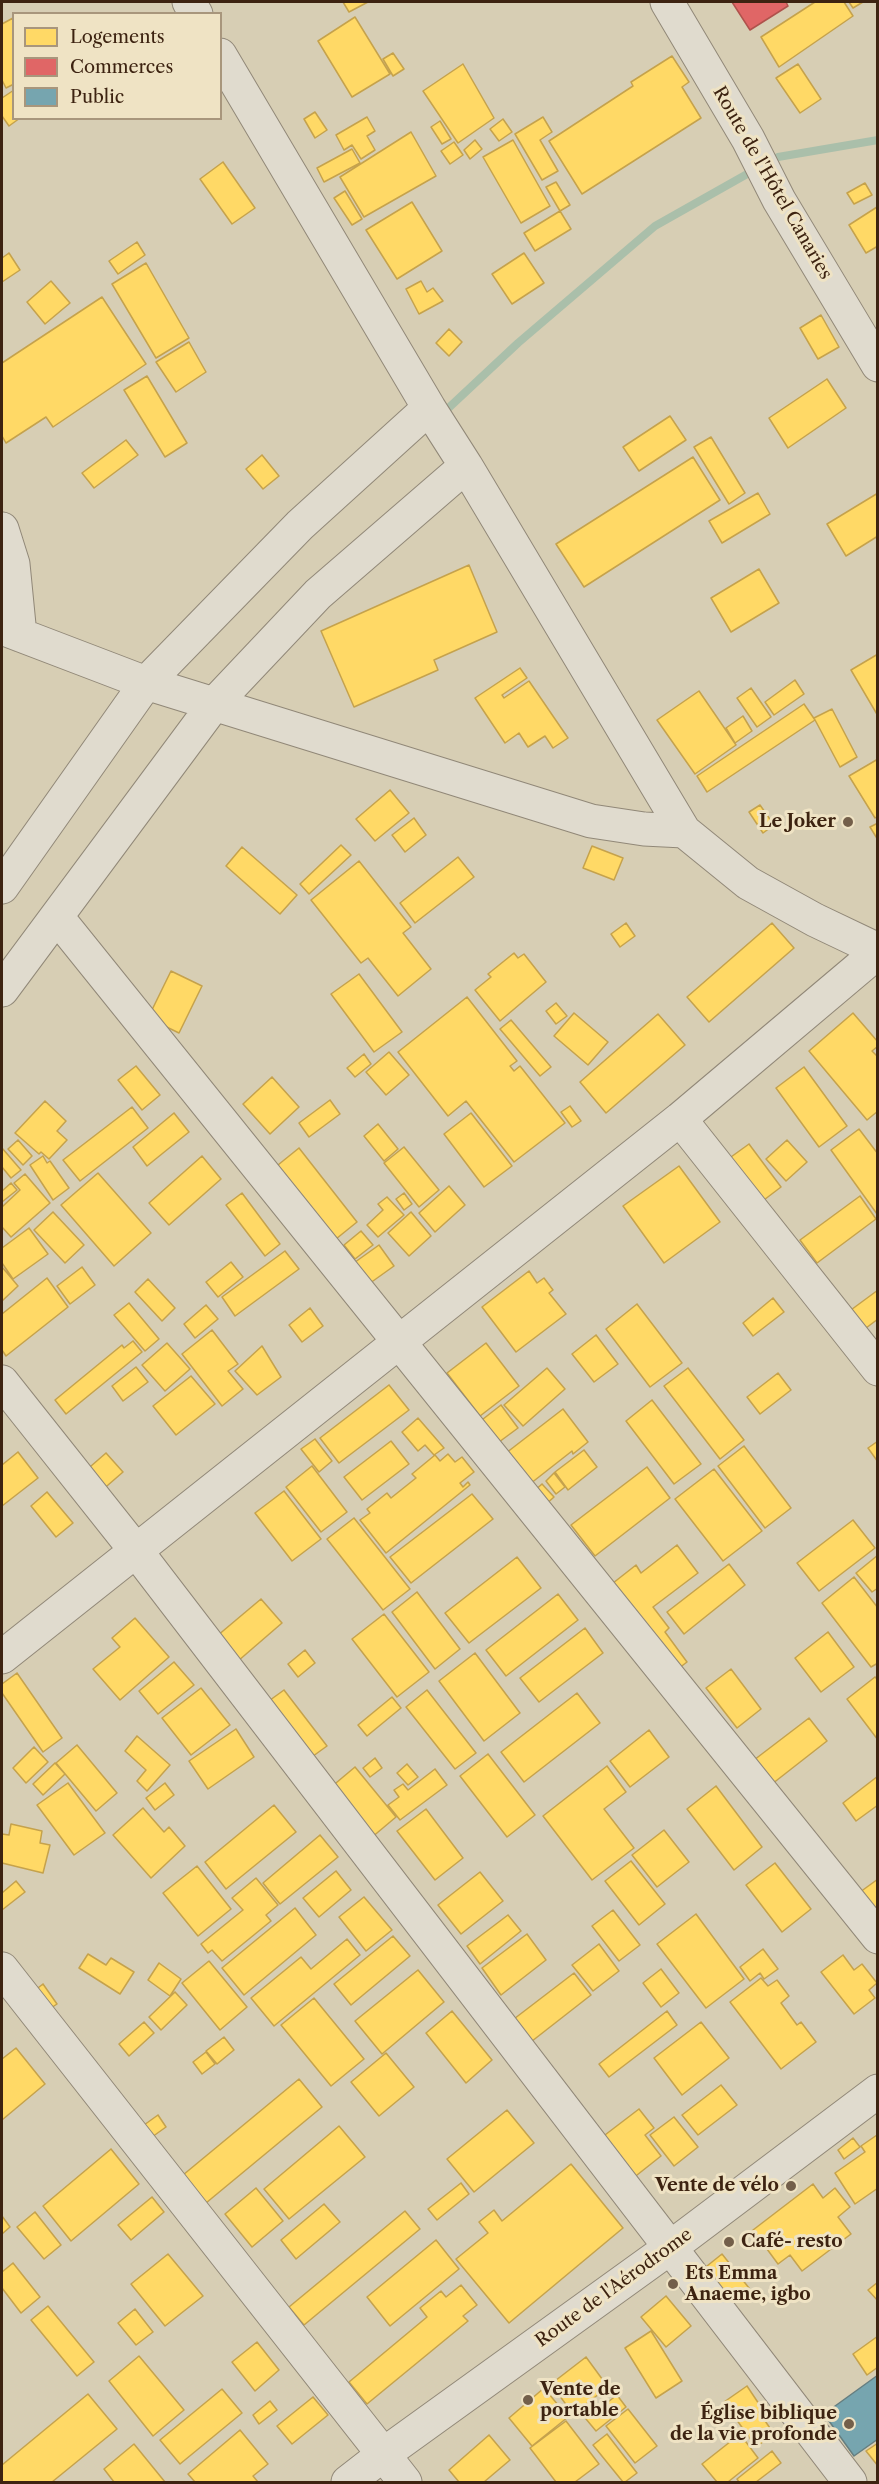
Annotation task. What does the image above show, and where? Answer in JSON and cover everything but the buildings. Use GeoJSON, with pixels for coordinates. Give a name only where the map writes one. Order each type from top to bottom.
{"type":"FeatureCollection","features":[{"type":"Feature","properties":{"kind":"street","name":"Route de l'Hôtel Canaries"},"geometry":{"type":"LineString","coordinates":[[667,2],[748,139],[779,200],[878,365]]}},
{"type":"Feature","properties":{"kind":"street"},"geometry":{"type":"LineString","coordinates":[[2,1657],[680,1119],[878,951],[748,883],[684,831],[222,58]]}},
{"type":"Feature","properties":{"kind":"street"},"geometry":{"type":"LineString","coordinates":[[2,887],[146,683],[300,525],[429,408]]}},
{"type":"Feature","properties":{"kind":"street"},"geometry":{"type":"LineString","coordinates":[[2,990],[214,703],[318,594],[466,466]]}},
{"type":"Feature","properties":{"kind":"street"},"geometry":{"type":"LineString","coordinates":[[2,530],[13,564],[11,632],[146,683],[591,821],[644,829],[684,831]]}},
{"type":"Feature","properties":{"kind":"street"},"geometry":{"type":"LineString","coordinates":[[57,917],[397,1342],[878,1936]]}},
{"type":"Feature","properties":{"kind":"street"},"geometry":{"type":"LineString","coordinates":[[680,1119],[878,1369]]}},
{"type":"Feature","properties":{"kind":"street"},"geometry":{"type":"LineString","coordinates":[[2,1382],[136,1552],[850,2482]]}},
{"type":"Feature","properties":{"kind":"street"},"geometry":{"type":"LineString","coordinates":[[2,1969],[405,2482]]}},
{"type":"Feature","properties":{"kind":"street","name":"Route de l'Aérodrome"},"geometry":{"type":"LineString","coordinates":[[348,2482],[671,2247],[878,2091]]}},
{"type":"Feature","properties":{"kind":"waterway"},"geometry":{"type":"LineString","coordinates":[[767,163],[778,157],[878,140]]}},
{"type":"Feature","properties":{"kind":"waterway"},"geometry":{"type":"LineString","coordinates":[[441,415],[518,343],[655,226],[756,169]]}},
{"type":"Feature","properties":{"kind":"place","name":"Le Joker"},"geometry":{"type":"Point","coordinates":[848,822]}},
{"type":"Feature","properties":{"kind":"place","name":"Vente de vélo"},"geometry":{"type":"Point","coordinates":[791,2186]}},
{"type":"Feature","properties":{"kind":"place","name":"Café- resto"},"geometry":{"type":"Point","coordinates":[729,2242]}},
{"type":"Feature","properties":{"kind":"place","name":"Ets Emma Anaeme, igbo"},"geometry":{"type":"Point","coordinates":[673,2284]}},
{"type":"Feature","properties":{"kind":"place","name":"Vente de portable"},"geometry":{"type":"Point","coordinates":[528,2400]}},
{"type":"Feature","properties":{"kind":"place","name":"Église biblique de la vie profonde"},"geometry":{"type":"Point","coordinates":[849,2424]}}]}
